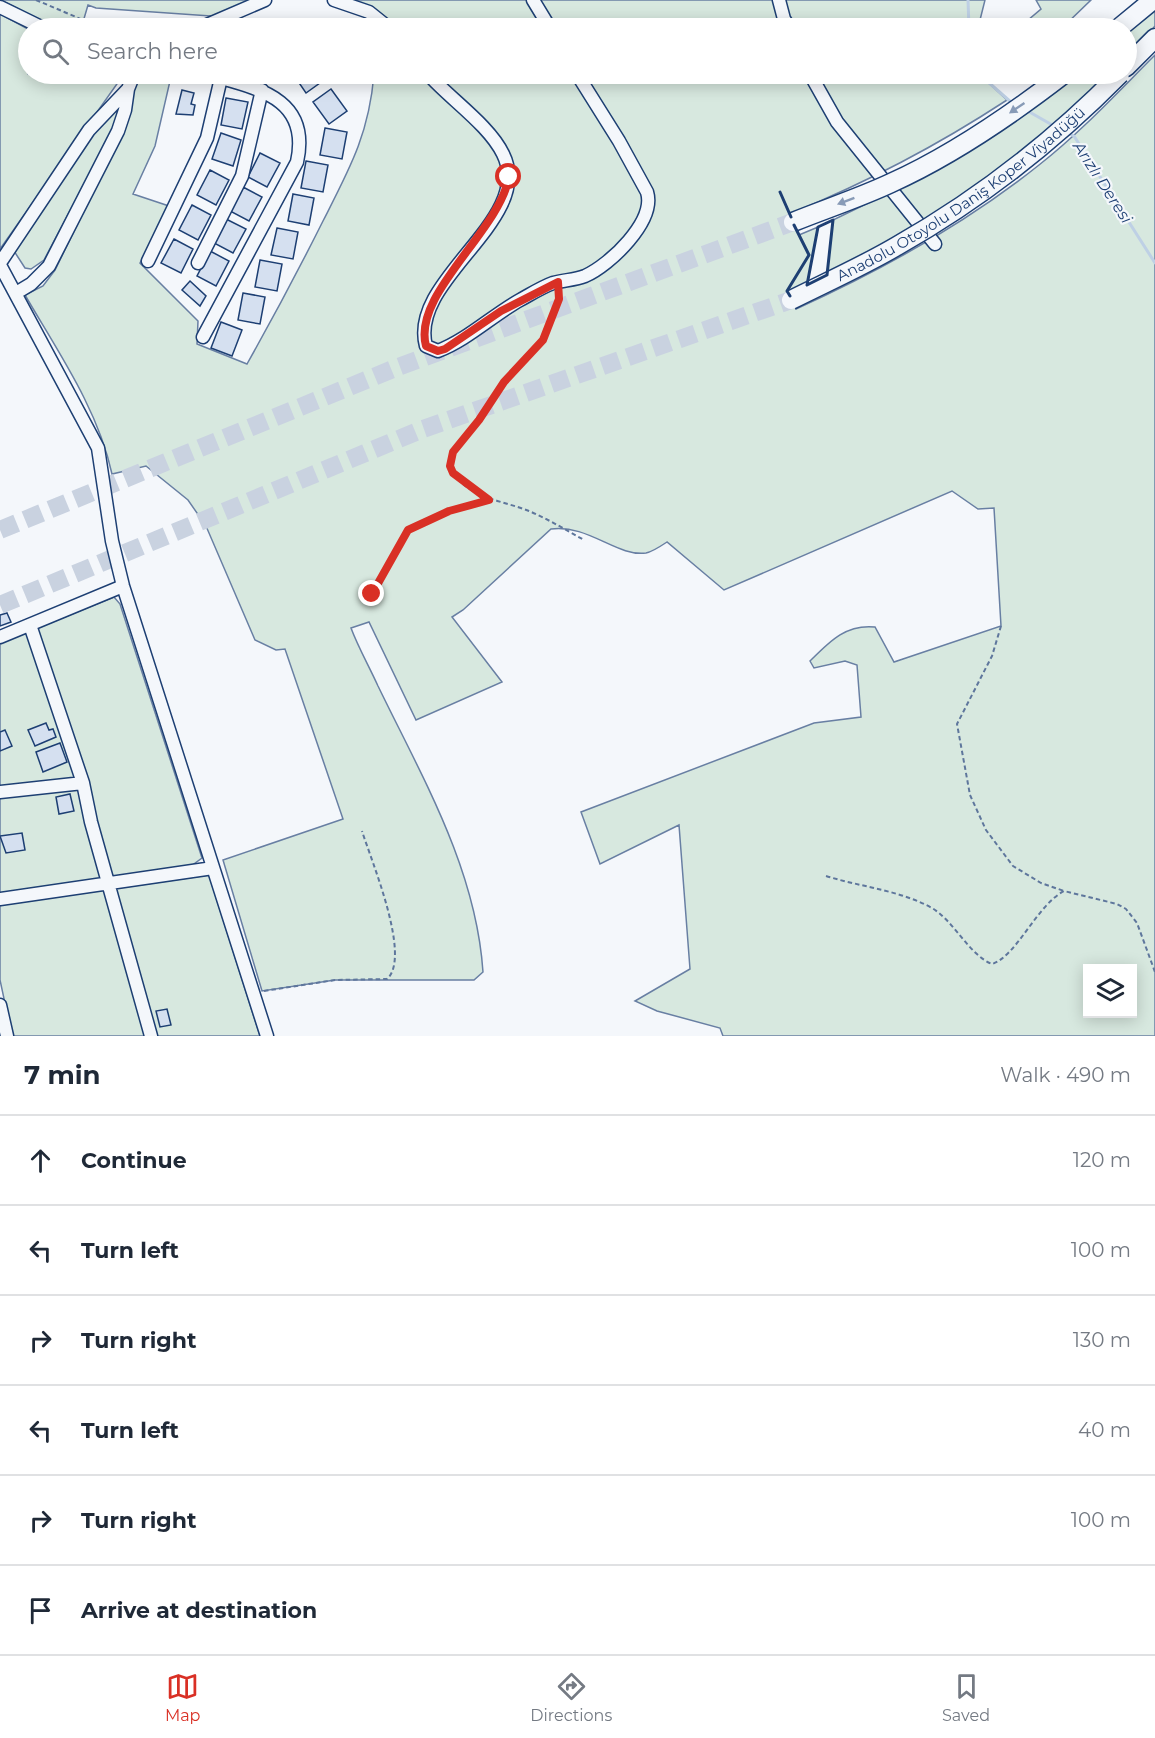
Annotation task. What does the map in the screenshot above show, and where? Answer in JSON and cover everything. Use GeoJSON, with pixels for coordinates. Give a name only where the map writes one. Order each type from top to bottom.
{"type":"FeatureCollection","features":[{"type":"Feature","properties":{"kind":"highway"},"geometry":{"type":"LineString","coordinates":[[1131,18],[1153,0]]}},
{"type":"Feature","properties":{"kind":"highway"},"geometry":{"type":"LineString","coordinates":[[1137,56],[1155,38]]}},
{"type":"Feature","properties":{"kind":"highway"},"geometry":{"type":"LineString","coordinates":[[793,222],[919,169],[997,122],[1050,84]]}},
{"type":"Feature","properties":{"kind":"highway","name":"Anadolu Otoyolu Daniş Koper Viyadüğü"},"geometry":{"type":"LineString","coordinates":[[791,300],[895,247],[983,191],[1063,129],[1110,84]]}},
{"type":"Feature","properties":{"kind":"street"},"geometry":{"type":"LineString","coordinates":[[223,18],[265,0]]}},
{"type":"Feature","properties":{"kind":"street"},"geometry":{"type":"LineString","coordinates":[[334,0],[369,12],[376,18]]}},
{"type":"Feature","properties":{"kind":"street"},"geometry":{"type":"LineString","coordinates":[[533,0],[544,18]]}},
{"type":"Feature","properties":{"kind":"street"},"geometry":{"type":"LineString","coordinates":[[779,0],[784,18]]}},
{"type":"Feature","properties":{"kind":"street"},"geometry":{"type":"LineString","coordinates":[[0,7],[23,18]]}},
{"type":"Feature","properties":{"kind":"street"},"geometry":{"type":"LineString","coordinates":[[16,293],[31,284],[49,266],[118,131],[130,84]]}},
{"type":"Feature","properties":{"kind":"street"},"geometry":{"type":"LineString","coordinates":[[148,261],[207,138],[220,84]]}},
{"type":"Feature","properties":{"kind":"street"},"geometry":{"type":"LineString","coordinates":[[203,337],[291,176],[300,149],[297,131],[283,104],[262,90],[242,84]]}},
{"type":"Feature","properties":{"kind":"street"},"geometry":{"type":"LineString","coordinates":[[439,84],[489,132],[504,155],[509,177],[502,200],[492,218],[452,272],[430,309],[424,330],[426,346],[438,351],[445,349],[509,306],[558,282],[586,276],[610,260],[645,218],[649,201],[620,141],[583,84]]}},
{"type":"Feature","properties":{"kind":"street"},"geometry":{"type":"LineString","coordinates":[[816,84],[837,122],[935,244]]}},
{"type":"Feature","properties":{"kind":"street"},"geometry":{"type":"LineString","coordinates":[[128,89],[89,130],[0,264],[98,448],[112,541],[123,586],[267,1036]]}},
{"type":"Feature","properties":{"kind":"street"},"geometry":{"type":"LineString","coordinates":[[198,263],[242,176],[262,90]]}},
{"type":"Feature","properties":{"kind":"street"},"geometry":{"type":"LineString","coordinates":[[0,637],[123,586]]}},
{"type":"Feature","properties":{"kind":"street"},"geometry":{"type":"LineString","coordinates":[[30,625],[83,783],[108,883],[151,1036]]}},
{"type":"Feature","properties":{"kind":"street"},"geometry":{"type":"LineString","coordinates":[[0,792],[83,783]]}},
{"type":"Feature","properties":{"kind":"street"},"geometry":{"type":"LineString","coordinates":[[0,899],[213,868]]}},
{"type":"Feature","properties":{"kind":"street"},"geometry":{"type":"LineString","coordinates":[[0,1005],[7,1036]]}},
{"type":"Feature","properties":{"kind":"path"},"geometry":{"type":"LineString","coordinates":[[36,0],[78,18]]}},
{"type":"Feature","properties":{"kind":"path"},"geometry":{"type":"LineString","coordinates":[[558,282],[559,299],[543,340],[504,382],[450,459],[453,473],[489,500],[530,512],[584,540]]}},
{"type":"Feature","properties":{"kind":"path"},"geometry":{"type":"LineString","coordinates":[[372,594],[408,530],[449,511],[489,500]]}},
{"type":"Feature","properties":{"kind":"path"},"geometry":{"type":"LineString","coordinates":[[1001,626],[992,656],[957,724],[957,734],[970,795],[986,830],[1013,866],[1041,883],[1117,904],[1126,909],[1137,923],[1155,972]]}},
{"type":"Feature","properties":{"kind":"path"},"geometry":{"type":"LineString","coordinates":[[253,992],[335,980],[387,979],[392,975],[396,960],[393,930],[362,831]]}},
{"type":"Feature","properties":{"kind":"path"},"geometry":{"type":"LineString","coordinates":[[826,876],[905,897],[932,908],[950,923],[984,961],[992,964],[1006,955],[1045,905],[1064,891]]}},
{"type":"Feature","properties":{"kind":"shaded area"},"geometry":{"type":"Polygon","coordinates":[[[1,0],[265,0],[225,17],[96,8],[88,5],[84,18],[36,18],[1,0]]]}},
{"type":"Feature","properties":{"kind":"shaded area"},"geometry":{"type":"Polygon","coordinates":[[[334,0],[985,0],[980,18],[377,18],[334,0]]]}},
{"type":"Feature","properties":{"kind":"shaded area"},"geometry":{"type":"Polygon","coordinates":[[[1036,0],[1091,0],[1072,18],[1030,18],[1041,9],[1036,0]]]}},
{"type":"Feature","properties":{"kind":"shaded area"},"geometry":{"type":"Polygon","coordinates":[[[1155,10],[1155,26],[1137,45],[1137,25],[1155,10]]]}},
{"type":"Feature","properties":{"kind":"shaded area"},"geometry":{"type":"Polygon","coordinates":[[[0,14],[18,24],[18,84],[117,84],[0,249],[0,14]]]}},
{"type":"Feature","properties":{"kind":"shaded area"},"geometry":{"type":"Polygon","coordinates":[[[1155,55],[1155,1036],[723,1036],[720,1028],[657,1011],[635,1001],[690,969],[679,825],[600,864],[581,812],[814,723],[861,717],[857,665],[845,661],[814,668],[810,661],[839,635],[847,631],[855,628],[875,627],[894,662],[1001,626],[994,508],[978,509],[952,491],[724,590],[667,542],[646,553],[635,553],[577,531],[551,529],[463,610],[452,617],[502,682],[416,720],[369,622],[351,628],[429,789],[458,860],[470,896],[483,972],[474,980],[335,980],[262,991],[223,860],[343,819],[285,649],[276,650],[255,640],[206,526],[188,500],[146,466],[112,474],[106,450],[87,404],[25,295],[43,286],[55,270],[101,176],[134,84],[169,84],[155,146],[133,194],[169,206],[140,263],[198,321],[197,344],[247,364],[296,275],[350,167],[368,115],[373,84],[990,84],[1007,100],[901,162],[790,214],[799,235],[818,227],[807,285],[789,294],[796,309],[891,262],[982,207],[1054,152],[1126,84],[1137,84],[1137,73],[1155,55]]]}},
{"type":"Feature","properties":{"kind":"shaded area"},"geometry":{"type":"Polygon","coordinates":[[[1065,84],[1098,84],[1028,147],[979,185],[915,226],[827,275],[833,220],[930,173],[1044,100],[1065,84]]]}},
{"type":"Feature","properties":{"kind":"shaded area"},"geometry":{"type":"Polygon","coordinates":[[[121,105],[111,133],[44,260],[31,269],[25,268],[14,251],[91,136],[121,105]]]}},
{"type":"Feature","properties":{"kind":"shaded area"},"geometry":{"type":"Polygon","coordinates":[[[114,597],[120,604],[202,858],[191,866],[0,893],[0,643],[114,597]]]}},
{"type":"Feature","properties":{"kind":"shaded area"},"geometry":{"type":"Polygon","coordinates":[[[209,875],[260,1036],[12,1036],[0,980],[0,905],[209,875]]]}},
{"type":"Feature","properties":{"kind":"building"},"geometry":{"type":"Polygon","coordinates":[[[300,84],[318,84],[306,93],[300,84]]]}},
{"type":"Feature","properties":{"kind":"building"},"geometry":{"type":"Polygon","coordinates":[[[331,89],[347,111],[329,124],[313,102],[331,89]]]}},
{"type":"Feature","properties":{"kind":"building"},"geometry":{"type":"Polygon","coordinates":[[[182,90],[194,93],[191,104],[195,105],[193,115],[176,114],[182,90]]]}},
{"type":"Feature","properties":{"kind":"building"},"geometry":{"type":"Polygon","coordinates":[[[226,98],[248,102],[242,129],[221,125],[226,98]]]}},
{"type":"Feature","properties":{"kind":"building"},"geometry":{"type":"Polygon","coordinates":[[[325,128],[347,132],[342,159],[320,155],[325,128]]]}},
{"type":"Feature","properties":{"kind":"building"},"geometry":{"type":"Polygon","coordinates":[[[221,133],[241,140],[233,166],[212,159],[221,133]]]}},
{"type":"Feature","properties":{"kind":"building"},"geometry":{"type":"Polygon","coordinates":[[[260,153],[280,163],[267,187],[248,177],[260,153]]]}},
{"type":"Feature","properties":{"kind":"building"},"geometry":{"type":"Polygon","coordinates":[[[306,161],[328,165],[323,192],[301,188],[306,161]]]}},
{"type":"Feature","properties":{"kind":"building"},"geometry":{"type":"Polygon","coordinates":[[[210,170],[229,180],[216,205],[197,195],[210,170]]]}},
{"type":"Feature","properties":{"kind":"building"},"geometry":{"type":"Polygon","coordinates":[[[243,187],[262,197],[249,221],[230,211],[243,187]]]}},
{"type":"Feature","properties":{"kind":"building"},"geometry":{"type":"Polygon","coordinates":[[[293,194],[314,198],[309,225],[288,221],[293,194]]]}},
{"type":"Feature","properties":{"kind":"building"},"geometry":{"type":"Polygon","coordinates":[[[192,205],[211,215],[198,240],[179,230],[192,205]]]}},
{"type":"Feature","properties":{"kind":"building"},"geometry":{"type":"Polygon","coordinates":[[[226,219],[246,229],[233,253],[214,243],[226,219]]]}},
{"type":"Feature","properties":{"kind":"building"},"geometry":{"type":"Polygon","coordinates":[[[277,228],[298,232],[293,259],[271,255],[277,228]]]}},
{"type":"Feature","properties":{"kind":"building"},"geometry":{"type":"Polygon","coordinates":[[[174,239],[193,249],[181,273],[161,263],[174,239]]]}},
{"type":"Feature","properties":{"kind":"building"},"geometry":{"type":"Polygon","coordinates":[[[210,251],[229,261],[216,286],[197,276],[210,251]]]}},
{"type":"Feature","properties":{"kind":"building"},"geometry":{"type":"Polygon","coordinates":[[[260,260],[282,264],[277,291],[255,287],[260,260]]]}},
{"type":"Feature","properties":{"kind":"building"},"geometry":{"type":"Polygon","coordinates":[[[190,281],[206,296],[200,306],[182,290],[190,281]]]}},
{"type":"Feature","properties":{"kind":"building"},"geometry":{"type":"Polygon","coordinates":[[[243,293],[265,297],[260,324],[238,320],[243,293]]]}},
{"type":"Feature","properties":{"kind":"building"},"geometry":{"type":"Polygon","coordinates":[[[221,322],[242,330],[232,356],[211,348],[221,322]]]}},
{"type":"Feature","properties":{"kind":"building"},"geometry":{"type":"Polygon","coordinates":[[[7,613],[11,622],[0,626],[0,615],[7,613]]]}},
{"type":"Feature","properties":{"kind":"building"},"geometry":{"type":"Polygon","coordinates":[[[46,723],[49,730],[53,729],[56,737],[35,746],[28,730],[46,723]]]}},
{"type":"Feature","properties":{"kind":"building"},"geometry":{"type":"Polygon","coordinates":[[[5,730],[12,746],[0,751],[0,732],[5,730]]]}},
{"type":"Feature","properties":{"kind":"building"},"geometry":{"type":"Polygon","coordinates":[[[60,743],[67,762],[43,772],[36,752],[60,743]]]}},
{"type":"Feature","properties":{"kind":"building"},"geometry":{"type":"Polygon","coordinates":[[[70,794],[74,811],[59,814],[56,797],[70,794]]]}},
{"type":"Feature","properties":{"kind":"building"},"geometry":{"type":"Polygon","coordinates":[[[22,833],[25,850],[6,853],[0,836],[22,833]]]}},
{"type":"Feature","properties":{"kind":"building"},"geometry":{"type":"Polygon","coordinates":[[[167,1009],[171,1025],[160,1027],[156,1011],[167,1009]]]}},
{"type":"Feature","properties":{"kind":"waterway","name":"Arızlı Deresi"},"geometry":{"type":"LineString","coordinates":[[968,0],[969,18]]}},
{"type":"Feature","properties":{"kind":"waterway","name":"Arızlı Deresi"},"geometry":{"type":"LineString","coordinates":[[990,84],[1012,103]]}},
{"type":"Feature","properties":{"kind":"waterway","name":"Arızlı Deresi"},"geometry":{"type":"LineString","coordinates":[[1026,110],[1054,126]]}},
{"type":"Feature","properties":{"kind":"waterway","name":"Arızlı Deresi"},"geometry":{"type":"LineString","coordinates":[[1068,133],[1074,136],[1155,263]]}},
{"type":"Feature","properties":{"kind":"tunnel"},"geometry":{"type":"LineString","coordinates":[[0,530],[398,367],[793,222]]}},
{"type":"Feature","properties":{"kind":"tunnel"},"geometry":{"type":"LineString","coordinates":[[0,605],[423,429],[791,300]]}},
{"type":"Feature","properties":{"kind":"wall"},"geometry":{"type":"LineString","coordinates":[[780,192],[791,217]]}},
{"type":"Feature","properties":{"kind":"wall"},"geometry":{"type":"LineString","coordinates":[[833,220],[827,275],[807,285],[818,227],[833,220]]}},
{"type":"Feature","properties":{"kind":"wall"},"geometry":{"type":"LineString","coordinates":[[790,296],[787,291],[809,255],[794,225]]}},
{"type":"Feature","properties":{"kind":"route"},"geometry":{"type":"LineString","coordinates":[[372,594],[408,530],[449,511],[489,500],[453,473],[450,459],[504,382],[543,340],[551,326],[559,299],[558,282],[501,311],[445,349],[431,350],[426,346],[424,339],[430,309],[452,272],[492,218],[502,200],[509,177]]}}]}
